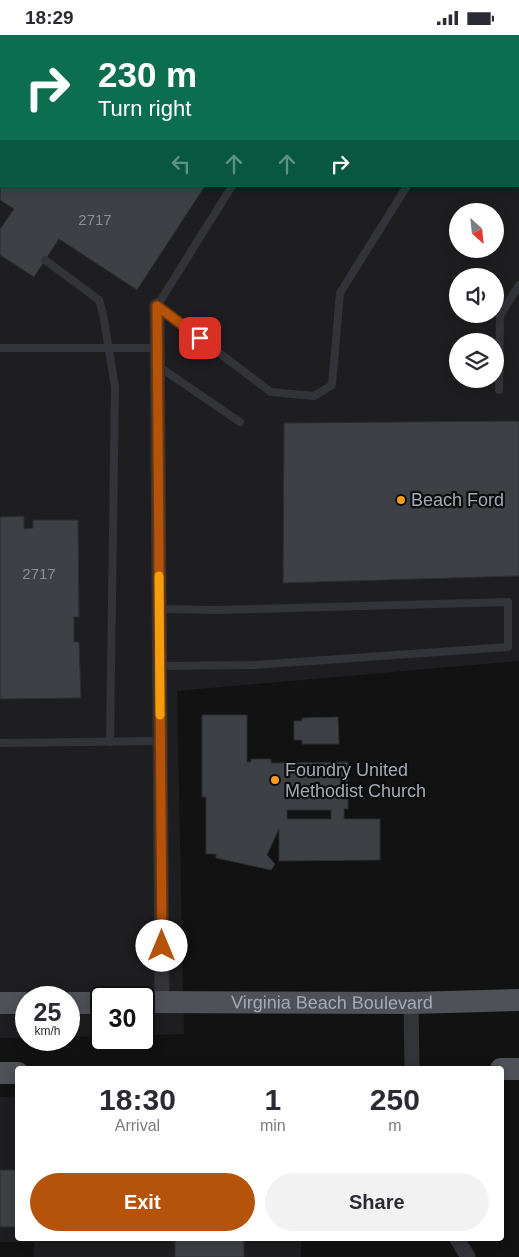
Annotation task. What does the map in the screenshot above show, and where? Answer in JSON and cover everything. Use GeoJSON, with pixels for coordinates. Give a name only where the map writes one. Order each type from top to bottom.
{"type":"FeatureCollection","features":[{"type":"Feature","properties":{"kind":"main road","name":"Virginia Beach Boulevard"},"geometry":{"type":"LineString","coordinates":[[155,1002],[411,1003],[519,1000]]}},
{"type":"Feature","properties":{"kind":"main road"},"geometry":{"type":"LineString","coordinates":[[0,1003],[15,1003]]}},
{"type":"Feature","properties":{"kind":"main road"},"geometry":{"type":"LineString","coordinates":[[504,1069],[519,1069]]}},
{"type":"Feature","properties":{"kind":"main road"},"geometry":{"type":"LineString","coordinates":[[0,1073],[15,1073]]}},
{"type":"Feature","properties":{"kind":"street"},"geometry":{"type":"LineString","coordinates":[[153,986],[160,741],[157,306]]}},
{"type":"Feature","properties":{"kind":"street"},"geometry":{"type":"LineString","coordinates":[[411,1003],[412,1066]]}},
{"type":"Feature","properties":{"kind":"street"},"geometry":{"type":"LineString","coordinates":[[458,1241],[468,1257]]}},
{"type":"Feature","properties":{"kind":"lane"},"geometry":{"type":"LineString","coordinates":[[231,187],[157,306],[271,392],[314,396],[332,385],[340,293],[406,187]]}},
{"type":"Feature","properties":{"kind":"lane"},"geometry":{"type":"LineString","coordinates":[[45,260],[98,300],[103,314],[110,349],[114,387],[110,742]]}},
{"type":"Feature","properties":{"kind":"lane"},"geometry":{"type":"LineString","coordinates":[[499,390],[500,315],[519,285]]}},
{"type":"Feature","properties":{"kind":"lane"},"geometry":{"type":"LineString","coordinates":[[0,348],[158,349]]}},
{"type":"Feature","properties":{"kind":"lane"},"geometry":{"type":"LineString","coordinates":[[158,366],[240,422]]}},
{"type":"Feature","properties":{"kind":"lane"},"geometry":{"type":"LineString","coordinates":[[159,609],[216,611],[508,603],[508,647],[255,665],[160,666]]}},
{"type":"Feature","properties":{"kind":"lane"},"geometry":{"type":"LineString","coordinates":[[0,743],[160,741]]}},
{"type":"Feature","properties":{"kind":"shaded area"},"geometry":{"type":"Polygon","coordinates":[[[0,187],[519,187],[519,661],[177,691],[184,1034],[155,1035],[155,986],[90,986],[90,1036],[80,1037],[80,986],[15,986],[15,1038],[0,1038],[0,187]]]}},
{"type":"Feature","properties":{"kind":"shaded area"},"geometry":{"type":"Polygon","coordinates":[[[0,1097],[15,1097],[15,1241],[301,1241],[301,1257],[34,1257],[34,1242],[0,1242],[0,1097]]]}},
{"type":"Feature","properties":{"kind":"building"},"geometry":{"type":"Polygon","coordinates":[[[0,187],[204,187],[137,290],[59,239],[34,277],[0,255],[0,229],[14,209],[0,200],[0,187]]]}},
{"type":"Feature","properties":{"kind":"building","name":"Beach Ford"},"geometry":{"type":"Polygon","coordinates":[[[519,421],[519,576],[283,583],[284,423],[519,421]]]}},
{"type":"Feature","properties":{"kind":"building"},"geometry":{"type":"Polygon","coordinates":[[[24,516],[24,529],[33,528],[33,520],[78,520],[79,617],[74,617],[74,642],[79,642],[81,698],[0,699],[0,517],[24,516]]]}},
{"type":"Feature","properties":{"kind":"building","name":"Foundry United Methodist Church"},"geometry":{"type":"Polygon","coordinates":[[[202,715],[247,715],[247,762],[251,762],[251,759],[271,759],[271,763],[348,762],[348,809],[344,809],[344,819],[380,819],[380,860],[279,861],[279,829],[267,855],[275,864],[271,870],[216,858],[216,854],[206,854],[206,797],[202,797],[202,715]],[[287,810],[287,819],[331,819],[331,810],[287,810]]]}},
{"type":"Feature","properties":{"kind":"building"},"geometry":{"type":"Polygon","coordinates":[[[338,717],[339,744],[302,744],[302,740],[294,740],[294,721],[302,721],[302,718],[338,717]]]}},
{"type":"Feature","properties":{"kind":"building"},"geometry":{"type":"Polygon","coordinates":[[[0,1170],[15,1170],[15,1227],[0,1227],[0,1170]]]}},
{"type":"Feature","properties":{"kind":"building"},"geometry":{"type":"Polygon","coordinates":[[[175,1241],[244,1241],[244,1257],[175,1257],[175,1241]]]}},
{"type":"Feature","properties":{"kind":"slow traffic"},"geometry":{"type":"LineString","coordinates":[[159,576],[160,715]]}},
{"type":"Feature","properties":{"kind":"place","name":"Beach Ford"},"geometry":{"type":"Point","coordinates":[401,500]}},
{"type":"Feature","properties":{"kind":"place","name":"Foundry United Methodist Church"},"geometry":{"type":"Point","coordinates":[275,780]}},
{"type":"Feature","properties":{"kind":"route"},"geometry":{"type":"LineString","coordinates":[[162,946],[157,306],[200,338]]}}]}
